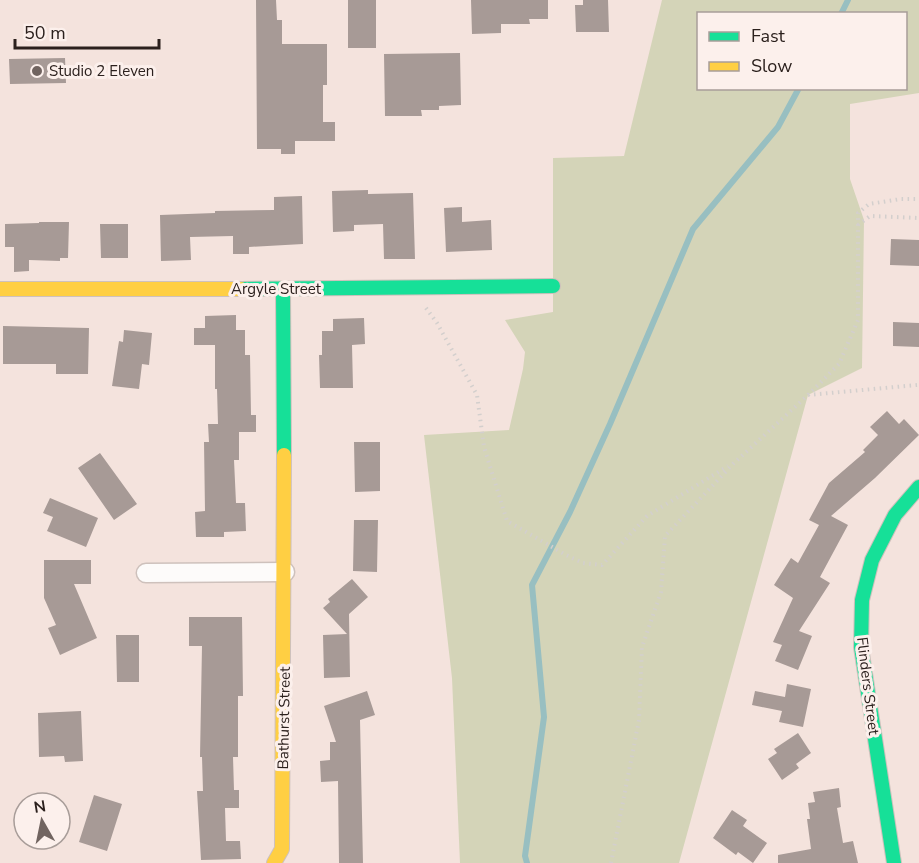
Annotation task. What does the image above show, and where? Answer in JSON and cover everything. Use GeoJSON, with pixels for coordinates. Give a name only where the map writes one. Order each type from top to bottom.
{"type":"FeatureCollection","features":[{"type":"Feature","properties":{"kind":"street","name":"Argyle Street"},"geometry":{"type":"LineString","coordinates":[[0,289],[553,286]]}},
{"type":"Feature","properties":{"kind":"street","name":"Bathurst Street"},"geometry":{"type":"LineString","coordinates":[[274,863],[282,849],[285,572],[283,289]]}},
{"type":"Feature","properties":{"kind":"street","name":"Flinders Street"},"geometry":{"type":"LineString","coordinates":[[894,863],[861,647],[862,600],[872,560],[890,524],[919,487]]}},
{"type":"Feature","properties":{"kind":"street"},"geometry":{"type":"LineString","coordinates":[[146,573],[285,572]]}},
{"type":"Feature","properties":{"kind":"path"},"geometry":{"type":"LineString","coordinates":[[612,863],[639,720],[642,647],[660,592],[665,536],[733,464],[839,364],[858,320],[858,213],[869,204],[919,199]]}},
{"type":"Feature","properties":{"kind":"path"},"geometry":{"type":"LineString","coordinates":[[858,225],[870,216],[919,218]]}},
{"type":"Feature","properties":{"kind":"path"},"geometry":{"type":"LineString","coordinates":[[411,288],[437,323],[477,395],[484,447],[507,521],[566,555],[583,563],[602,565],[647,516],[733,464]]}},
{"type":"Feature","properties":{"kind":"path"},"geometry":{"type":"LineString","coordinates":[[808,395],[917,385]]}},
{"type":"Feature","properties":{"kind":"green space"},"geometry":{"type":"Polygon","coordinates":[[[662,0],[919,0],[919,93],[850,104],[850,179],[864,220],[862,368],[808,395],[679,863],[460,863],[452,678],[424,435],[509,430],[525,352],[505,320],[553,312],[553,158],[624,156],[662,0]]]}},
{"type":"Feature","properties":{"kind":"building"},"geometry":{"type":"Polygon","coordinates":[[[256,0],[276,0],[277,20],[282,20],[282,44],[327,44],[327,85],[323,85],[323,122],[335,122],[335,141],[295,141],[295,154],[281,154],[281,149],[257,149],[256,0]]]}},
{"type":"Feature","properties":{"kind":"building"},"geometry":{"type":"Polygon","coordinates":[[[348,0],[376,0],[376,48],[348,48],[348,0]]]}},
{"type":"Feature","properties":{"kind":"building"},"geometry":{"type":"Polygon","coordinates":[[[471,0],[548,0],[548,19],[529,19],[530,24],[501,24],[501,33],[472,34],[471,0]]]}},
{"type":"Feature","properties":{"kind":"building"},"geometry":{"type":"Polygon","coordinates":[[[583,0],[608,0],[609,32],[576,32],[575,5],[583,5],[583,0]]]}},
{"type":"Feature","properties":{"kind":"building"},"geometry":{"type":"Polygon","coordinates":[[[460,53],[461,105],[439,106],[439,110],[421,110],[422,116],[385,116],[384,54],[460,53]]]}},
{"type":"Feature","properties":{"kind":"building","name":"Studio 2 Eleven"},"geometry":{"type":"Polygon","coordinates":[[[65,58],[66,83],[10,84],[9,59],[65,58]]]}},
{"type":"Feature","properties":{"kind":"building"},"geometry":{"type":"Polygon","coordinates":[[[368,190],[368,194],[413,193],[415,259],[384,259],[383,224],[354,225],[354,231],[333,232],[332,191],[368,190]]]}},
{"type":"Feature","properties":{"kind":"building"},"geometry":{"type":"Polygon","coordinates":[[[302,196],[303,244],[249,247],[249,254],[233,254],[233,236],[190,237],[191,260],[161,261],[160,215],[274,210],[274,197],[302,196]]]}},
{"type":"Feature","properties":{"kind":"building"},"geometry":{"type":"Polygon","coordinates":[[[462,207],[462,222],[491,220],[492,250],[446,252],[444,208],[462,207]]]}},
{"type":"Feature","properties":{"kind":"building"},"geometry":{"type":"Polygon","coordinates":[[[69,222],[68,258],[60,258],[60,261],[29,260],[29,271],[14,272],[14,247],[5,247],[5,224],[69,222]]]}},
{"type":"Feature","properties":{"kind":"building"},"geometry":{"type":"Polygon","coordinates":[[[100,224],[128,224],[128,258],[101,258],[100,224]]]}},
{"type":"Feature","properties":{"kind":"building"},"geometry":{"type":"Polygon","coordinates":[[[891,239],[919,240],[919,266],[890,265],[891,239]]]}},
{"type":"Feature","properties":{"kind":"building"},"geometry":{"type":"Polygon","coordinates":[[[236,315],[236,330],[245,330],[245,355],[250,355],[251,415],[256,415],[256,432],[239,432],[239,460],[234,460],[236,503],[245,503],[246,531],[224,532],[224,537],[196,537],[195,512],[205,511],[204,442],[209,442],[208,424],[218,424],[215,345],[194,345],[194,328],[205,328],[205,316],[236,315]]]}},
{"type":"Feature","properties":{"kind":"building"},"geometry":{"type":"Polygon","coordinates":[[[364,318],[365,344],[352,345],[353,388],[320,388],[319,355],[322,355],[322,331],[333,331],[333,319],[364,318]]]}},
{"type":"Feature","properties":{"kind":"building"},"geometry":{"type":"Polygon","coordinates":[[[893,322],[919,323],[919,347],[893,346],[893,322]]]}},
{"type":"Feature","properties":{"kind":"building"},"geometry":{"type":"Polygon","coordinates":[[[3,326],[89,328],[88,374],[56,374],[56,364],[3,364],[3,326]]]}},
{"type":"Feature","properties":{"kind":"building"},"geometry":{"type":"Polygon","coordinates":[[[124,330],[152,333],[149,365],[142,364],[139,389],[112,386],[119,341],[123,342],[124,330]]]}},
{"type":"Feature","properties":{"kind":"building"},"geometry":{"type":"Polygon","coordinates":[[[887,411],[899,424],[904,419],[919,435],[875,478],[831,516],[848,525],[820,577],[830,583],[799,631],[812,636],[798,670],[775,661],[782,645],[773,642],[793,598],[774,585],[791,558],[798,563],[819,525],[809,520],[829,483],[865,452],[863,450],[878,435],[870,427],[887,411]]]}},
{"type":"Feature","properties":{"kind":"building"},"geometry":{"type":"Polygon","coordinates":[[[354,442],[380,442],[380,491],[355,492],[354,442]]]}},
{"type":"Feature","properties":{"kind":"building"},"geometry":{"type":"Polygon","coordinates":[[[100,453],[137,504],[114,520],[78,468],[100,453]]]}},
{"type":"Feature","properties":{"kind":"building"},"geometry":{"type":"Polygon","coordinates":[[[50,498],[98,518],[86,547],[47,531],[53,517],[43,513],[50,498]]]}},
{"type":"Feature","properties":{"kind":"building"},"geometry":{"type":"Polygon","coordinates":[[[354,520],[378,520],[377,572],[353,571],[354,520]]]}},
{"type":"Feature","properties":{"kind":"building"},"geometry":{"type":"Polygon","coordinates":[[[44,560],[91,560],[91,584],[74,584],[97,638],[60,655],[48,628],[56,625],[44,598],[44,560]]]}},
{"type":"Feature","properties":{"kind":"building"},"geometry":{"type":"Polygon","coordinates":[[[352,579],[368,597],[349,614],[350,677],[324,678],[323,635],[347,634],[323,608],[330,602],[328,599],[352,579]]]}},
{"type":"Feature","properties":{"kind":"building"},"geometry":{"type":"Polygon","coordinates":[[[189,617],[242,617],[243,696],[238,696],[238,757],[233,757],[234,790],[239,790],[239,808],[225,808],[226,841],[240,841],[241,859],[201,860],[197,791],[203,791],[202,757],[200,757],[202,646],[189,646],[189,617]]]}},
{"type":"Feature","properties":{"kind":"building"},"geometry":{"type":"Polygon","coordinates":[[[116,635],[139,635],[139,682],[117,682],[116,635]]]}},
{"type":"Feature","properties":{"kind":"building"},"geometry":{"type":"Polygon","coordinates":[[[787,684],[811,689],[803,727],[779,722],[782,711],[752,705],[755,691],[785,697],[787,684]]]}},
{"type":"Feature","properties":{"kind":"building"},"geometry":{"type":"Polygon","coordinates":[[[367,691],[375,715],[360,720],[363,863],[339,863],[338,781],[321,782],[320,761],[330,760],[330,742],[336,742],[324,706],[367,691]]]}},
{"type":"Feature","properties":{"kind":"building"},"geometry":{"type":"Polygon","coordinates":[[[81,711],[83,761],[65,762],[64,756],[39,757],[38,713],[81,711]]]}},
{"type":"Feature","properties":{"kind":"building"},"geometry":{"type":"Polygon","coordinates":[[[798,733],[811,753],[796,764],[799,768],[782,780],[768,759],[777,753],[774,749],[798,733]]]}},
{"type":"Feature","properties":{"kind":"building"},"geometry":{"type":"Polygon","coordinates":[[[839,788],[841,807],[837,808],[843,843],[853,841],[858,863],[778,863],[778,855],[811,849],[807,819],[810,819],[808,803],[815,802],[813,792],[839,788]]]}},
{"type":"Feature","properties":{"kind":"building"},"geometry":{"type":"Polygon","coordinates":[[[94,795],[122,804],[107,851],[79,842],[94,795]]]}},
{"type":"Feature","properties":{"kind":"building"},"geometry":{"type":"Polygon","coordinates":[[[732,810],[747,820],[743,826],[767,843],[753,863],[738,852],[736,855],[713,838],[732,810]]]}},
{"type":"Feature","properties":{"kind":"waterway"},"geometry":{"type":"LineString","coordinates":[[842,12],[848,0]]}},
{"type":"Feature","properties":{"kind":"waterway"},"geometry":{"type":"LineString","coordinates":[[527,863],[525,856],[544,717],[532,585],[570,512],[610,424],[693,229],[778,127],[798,90]]}},
{"type":"Feature","properties":{"kind":"traffic: fast"},"geometry":{"type":"LineString","coordinates":[[241,289],[553,286]]}},
{"type":"Feature","properties":{"kind":"traffic: fast"},"geometry":{"type":"LineString","coordinates":[[283,289],[284,455]]}},
{"type":"Feature","properties":{"kind":"traffic: fast"},"geometry":{"type":"LineString","coordinates":[[894,863],[861,647],[862,600],[872,560],[895,515],[919,487]]}},
{"type":"Feature","properties":{"kind":"traffic: slow"},"geometry":{"type":"LineString","coordinates":[[0,289],[241,289]]}},
{"type":"Feature","properties":{"kind":"traffic: slow"},"geometry":{"type":"LineString","coordinates":[[274,863],[282,849],[284,455]]}},
{"type":"Feature","properties":{"kind":"place","name":"Studio 2 Eleven"},"geometry":{"type":"Point","coordinates":[37,71]}}]}
